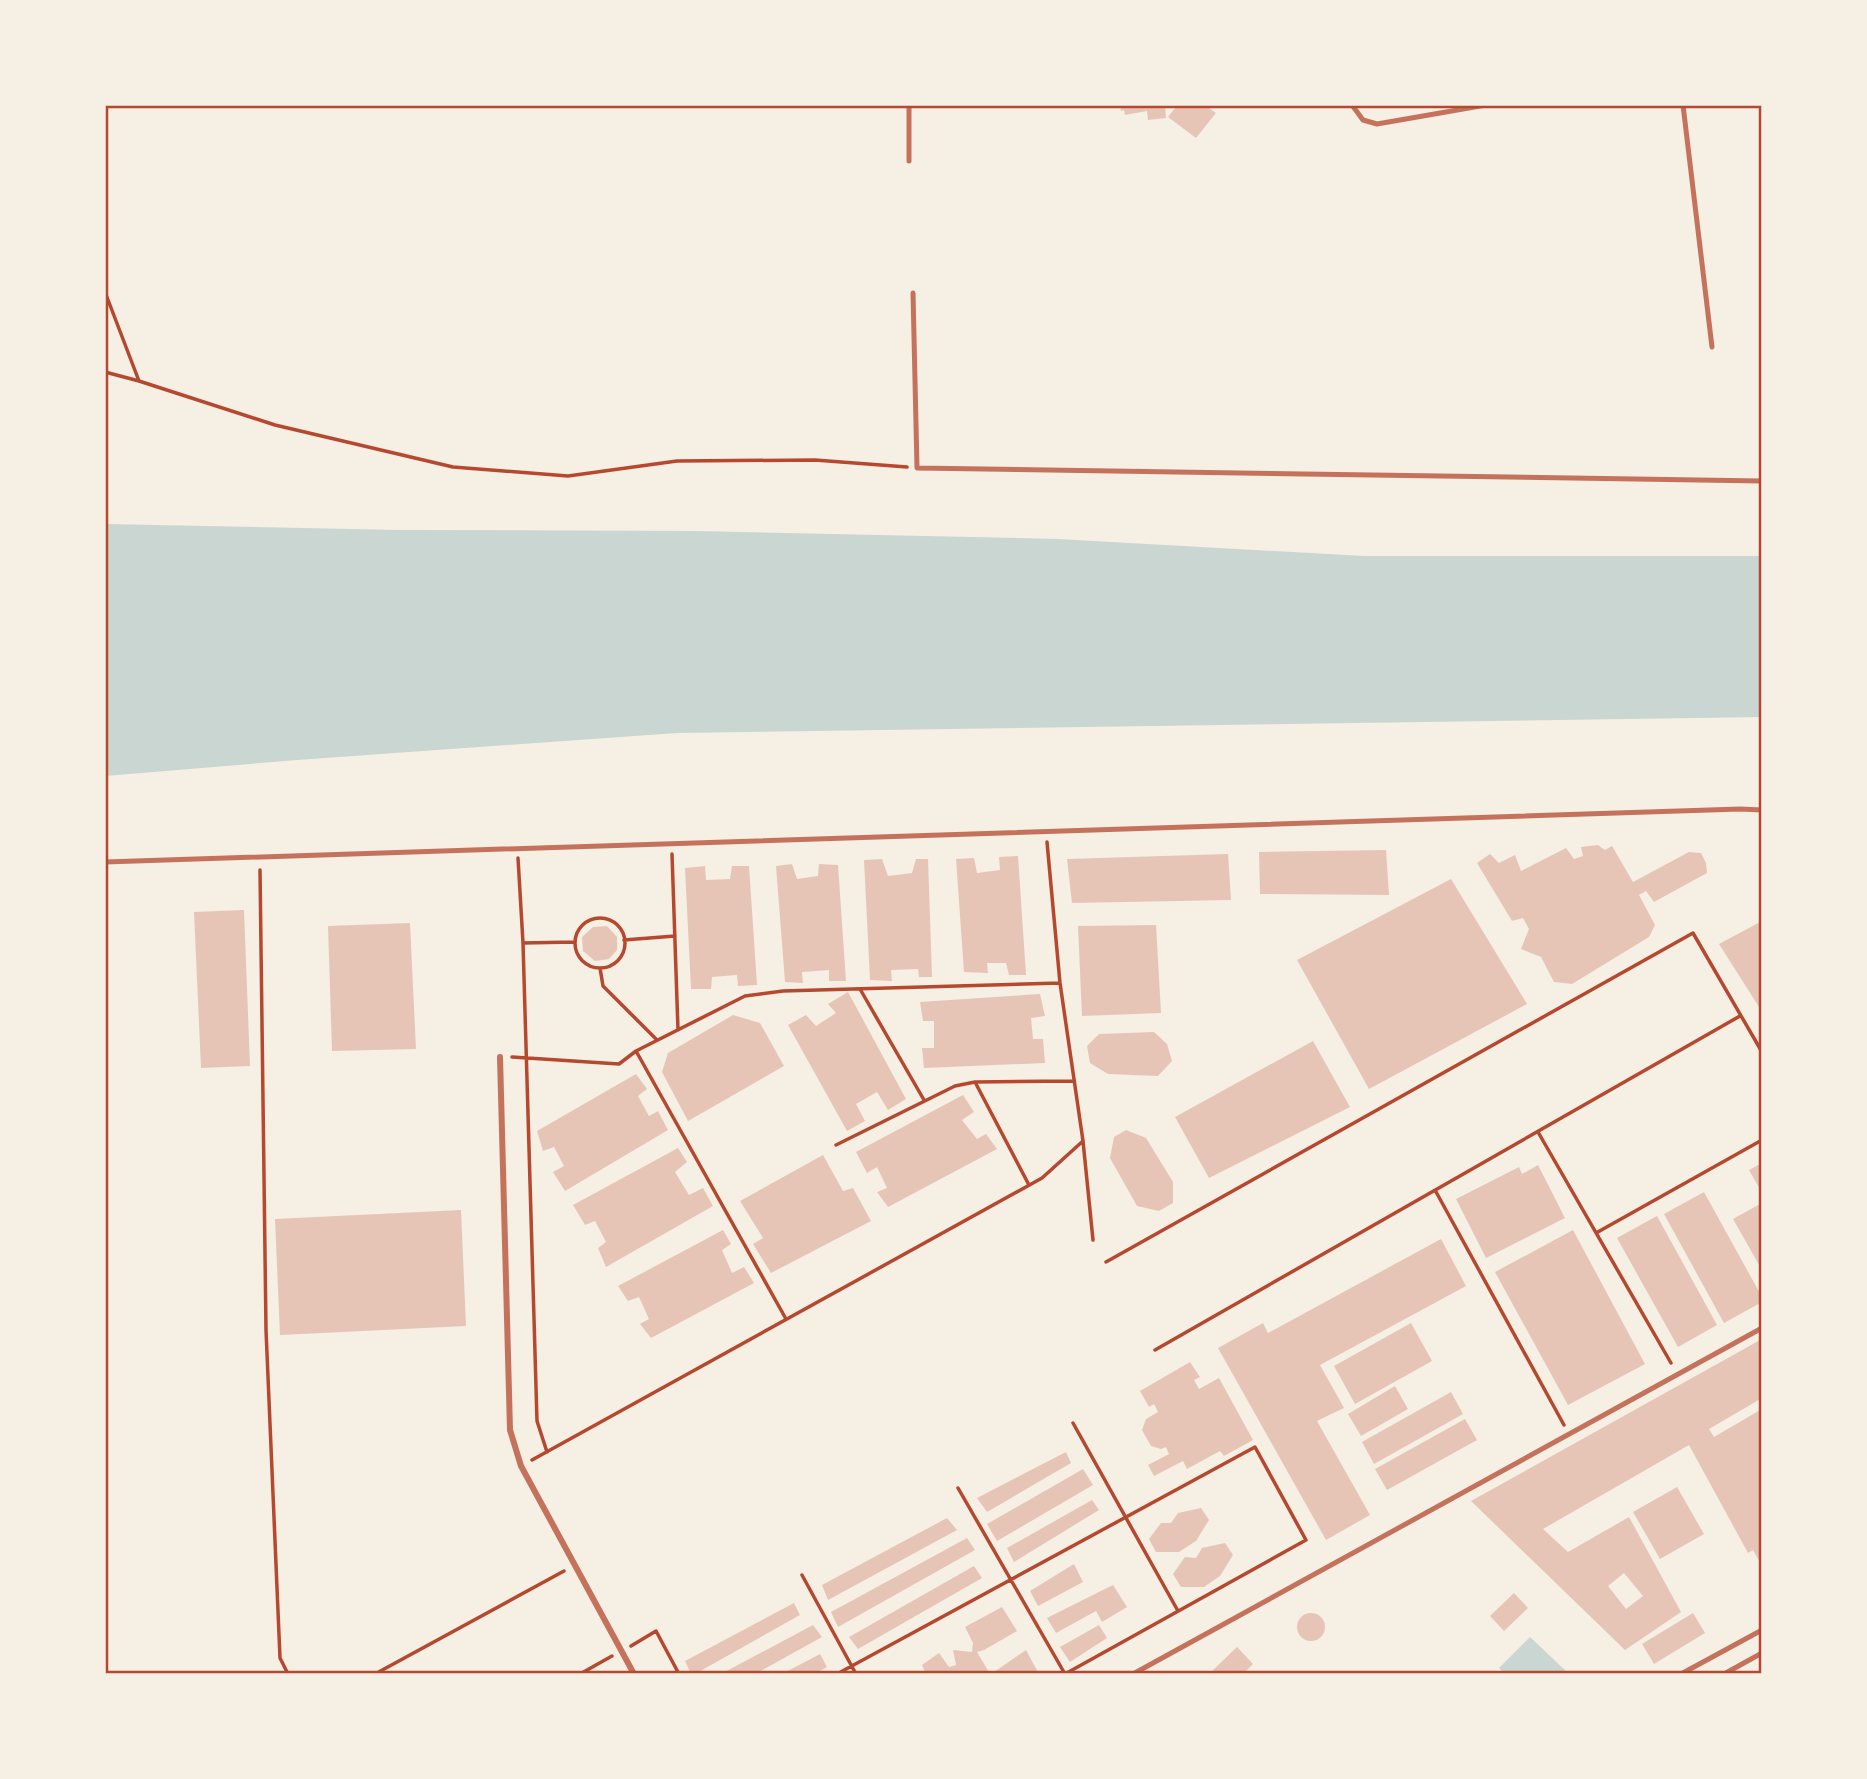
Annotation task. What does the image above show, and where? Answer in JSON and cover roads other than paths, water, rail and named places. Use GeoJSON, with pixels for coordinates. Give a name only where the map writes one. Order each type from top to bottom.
{"type":"FeatureCollection","features":[{"type":"Feature","properties":{"kind":"street"},"geometry":{"type":"LineString","coordinates":[[500,1057],[510,1430],[521,1466],[634,1674]]}},
{"type":"Feature","properties":{"kind":"lane"},"geometry":{"type":"LineString","coordinates":[[909,105],[909,161]]}},
{"type":"Feature","properties":{"kind":"lane"},"geometry":{"type":"LineString","coordinates":[[1352,105],[1363,120],[1377,124],[1486,105]]}},
{"type":"Feature","properties":{"kind":"lane"},"geometry":{"type":"LineString","coordinates":[[1683,105],[1712,348]]}},
{"type":"Feature","properties":{"kind":"lane"},"geometry":{"type":"LineString","coordinates":[[913,293],[917,468],[1762,481]]}},
{"type":"Feature","properties":{"kind":"lane"},"geometry":{"type":"LineString","coordinates":[[105,862],[1751,810],[1762,813]]}},
{"type":"Feature","properties":{"kind":"lane"},"geometry":{"type":"LineString","coordinates":[[1133,1674],[1762,1328]]}},
{"type":"Feature","properties":{"kind":"lane"},"geometry":{"type":"LineString","coordinates":[[1681,1674],[1762,1630]]}},
{"type":"Feature","properties":{"kind":"lane"},"geometry":{"type":"LineString","coordinates":[[1724,1674],[1762,1653]]}}]}
